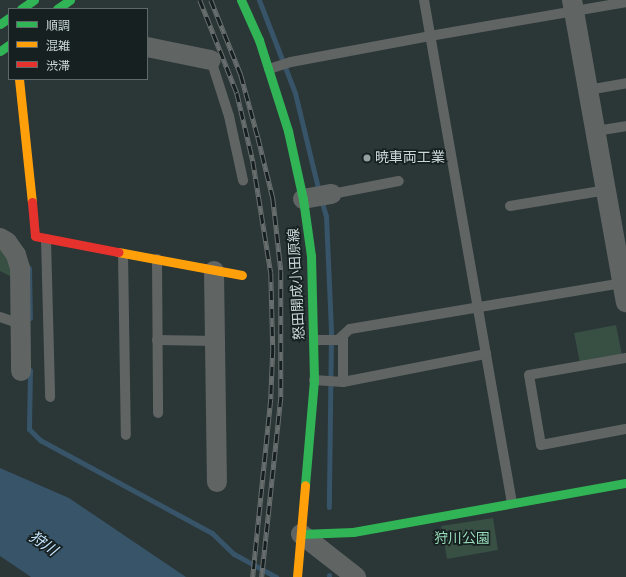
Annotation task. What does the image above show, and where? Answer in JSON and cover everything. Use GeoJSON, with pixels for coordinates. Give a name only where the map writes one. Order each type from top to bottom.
{"type":"FeatureCollection","features":[{"type":"Feature","properties":{"kind":"main road"},"geometry":{"type":"LineString","coordinates":[[22,8],[34,0]]}},
{"type":"Feature","properties":{"kind":"main road"},"geometry":{"type":"LineString","coordinates":[[58,8],[70,0]]}},
{"type":"Feature","properties":{"kind":"main road","name":"怒田開成小田原線"},"geometry":{"type":"LineString","coordinates":[[241,0],[273,67],[288,131],[308,198],[318,341],[318,381],[297,574]]}},
{"type":"Feature","properties":{"kind":"main road"},"geometry":{"type":"LineString","coordinates":[[19,80],[33,231],[35,236],[123,254],[242,275]]}},
{"type":"Feature","properties":{"kind":"main road"},"geometry":{"type":"LineString","coordinates":[[301,534],[353,532],[626,483]]}},
{"type":"Feature","properties":{"kind":"street"},"geometry":{"type":"LineString","coordinates":[[573,6],[624,284]]}},
{"type":"Feature","properties":{"kind":"street"},"geometry":{"type":"LineString","coordinates":[[148,47],[211,60]]}},
{"type":"Feature","properties":{"kind":"street"},"geometry":{"type":"LineString","coordinates":[[308,198],[332,194]]}},
{"type":"Feature","properties":{"kind":"street"},"geometry":{"type":"LineString","coordinates":[[0,238],[7,242],[16,256],[20,268],[21,371]]}},
{"type":"Feature","properties":{"kind":"street"},"geometry":{"type":"LineString","coordinates":[[214,271],[217,482]]}},
{"type":"Feature","properties":{"kind":"street"},"geometry":{"type":"LineString","coordinates":[[301,534],[356,577]]}},
{"type":"Feature","properties":{"kind":"lane"},"geometry":{"type":"LineString","coordinates":[[424,0],[479,307],[512,503]]}},
{"type":"Feature","properties":{"kind":"lane"},"geometry":{"type":"LineString","coordinates":[[273,67],[291,62],[430,36],[573,6],[626,2]]}},
{"type":"Feature","properties":{"kind":"lane"},"geometry":{"type":"LineString","coordinates":[[211,60],[229,116],[243,180]]}},
{"type":"Feature","properties":{"kind":"lane"},"geometry":{"type":"LineString","coordinates":[[588,90],[626,83]]}},
{"type":"Feature","properties":{"kind":"lane"},"geometry":{"type":"LineString","coordinates":[[596,131],[626,126]]}},
{"type":"Feature","properties":{"kind":"lane"},"geometry":{"type":"LineString","coordinates":[[332,194],[399,182]]}},
{"type":"Feature","properties":{"kind":"lane"},"geometry":{"type":"LineString","coordinates":[[510,206],[607,190]]}},
{"type":"Feature","properties":{"kind":"lane"},"geometry":{"type":"LineString","coordinates":[[46,239],[50,397]]}},
{"type":"Feature","properties":{"kind":"lane"},"geometry":{"type":"LineString","coordinates":[[123,254],[126,435]]}},
{"type":"Feature","properties":{"kind":"lane"},"geometry":{"type":"LineString","coordinates":[[157,259],[158,413]]}},
{"type":"Feature","properties":{"kind":"lane"},"geometry":{"type":"LineString","coordinates":[[318,341],[341,339],[350,329],[624,284]]}},
{"type":"Feature","properties":{"kind":"lane"},"geometry":{"type":"LineString","coordinates":[[0,317],[20,324]]}},
{"type":"Feature","properties":{"kind":"lane"},"geometry":{"type":"LineString","coordinates":[[341,339],[343,382]]}},
{"type":"Feature","properties":{"kind":"lane"},"geometry":{"type":"LineString","coordinates":[[157,340],[216,341]]}},
{"type":"Feature","properties":{"kind":"lane"},"geometry":{"type":"LineString","coordinates":[[318,381],[343,382],[486,354]]}},
{"type":"Feature","properties":{"kind":"lane"},"geometry":{"type":"LineString","coordinates":[[626,358],[529,375],[541,446],[626,429]]}},
{"type":"Feature","properties":{"kind":"green space"},"geometry":{"type":"Polygon","coordinates":[[[0,246],[11,264],[10,276],[0,271],[0,246]]]}},
{"type":"Feature","properties":{"kind":"green space"},"geometry":{"type":"Polygon","coordinates":[[[616,325],[622,355],[580,363],[574,333],[616,325]]]}},
{"type":"Feature","properties":{"kind":"green space","name":"狩川公園"},"geometry":{"type":"Polygon","coordinates":[[[493,518],[498,550],[447,559],[441,526],[493,518]]]}},
{"type":"Feature","properties":{"kind":"water","name":"狩川"},"geometry":{"type":"Polygon","coordinates":[[[0,468],[69,498],[186,577],[31,577],[0,556],[0,468]]]}},
{"type":"Feature","properties":{"kind":"waterway"},"geometry":{"type":"LineString","coordinates":[[259,0],[295,93],[319,192]]}},
{"type":"Feature","properties":{"kind":"waterway"},"geometry":{"type":"LineString","coordinates":[[321,199],[326,216],[331,331],[329,507]]}},
{"type":"Feature","properties":{"kind":"waterway"},"geometry":{"type":"LineString","coordinates":[[29,268],[30,318]]}},
{"type":"Feature","properties":{"kind":"waterway"},"geometry":{"type":"LineString","coordinates":[[30,370],[29,429],[40,440],[212,533],[234,554],[276,577]]}},
{"type":"Feature","properties":{"kind":"railway"},"geometry":{"type":"LineString","coordinates":[[200,0],[237,93],[253,161],[271,273],[273,349],[271,399],[253,577]]}},
{"type":"Feature","properties":{"kind":"railway"},"geometry":{"type":"LineString","coordinates":[[211,0],[241,75],[258,137],[273,198],[281,271],[281,398],[262,577]]}},
{"type":"Feature","properties":{"kind":"traffic: fast"},"geometry":{"type":"LineString","coordinates":[[22,8],[34,0]]}},
{"type":"Feature","properties":{"kind":"traffic: fast"},"geometry":{"type":"LineString","coordinates":[[58,8],[70,0]]}},
{"type":"Feature","properties":{"kind":"traffic: fast"},"geometry":{"type":"LineString","coordinates":[[241,0],[259,40],[288,131],[303,199],[311,256],[314,380],[305,485]]}},
{"type":"Feature","properties":{"kind":"traffic: fast"},"geometry":{"type":"LineString","coordinates":[[0,24],[8,19]]}},
{"type":"Feature","properties":{"kind":"traffic: fast"},"geometry":{"type":"LineString","coordinates":[[0,51],[8,46]]}},
{"type":"Feature","properties":{"kind":"traffic: fast"},"geometry":{"type":"LineString","coordinates":[[301,534],[353,532],[626,483]]}},
{"type":"Feature","properties":{"kind":"traffic: slow"},"geometry":{"type":"LineString","coordinates":[[19,80],[32,202]]}},
{"type":"Feature","properties":{"kind":"traffic: slow"},"geometry":{"type":"LineString","coordinates":[[118,252],[242,275]]}},
{"type":"Feature","properties":{"kind":"traffic: slow"},"geometry":{"type":"LineString","coordinates":[[297,577],[305,485]]}},
{"type":"Feature","properties":{"kind":"traffic: jam"},"geometry":{"type":"LineString","coordinates":[[32,202],[35,236],[118,252]]}},
{"type":"Feature","properties":{"kind":"place","name":"暁車両工業"},"geometry":{"type":"Point","coordinates":[367,158]}}]}
